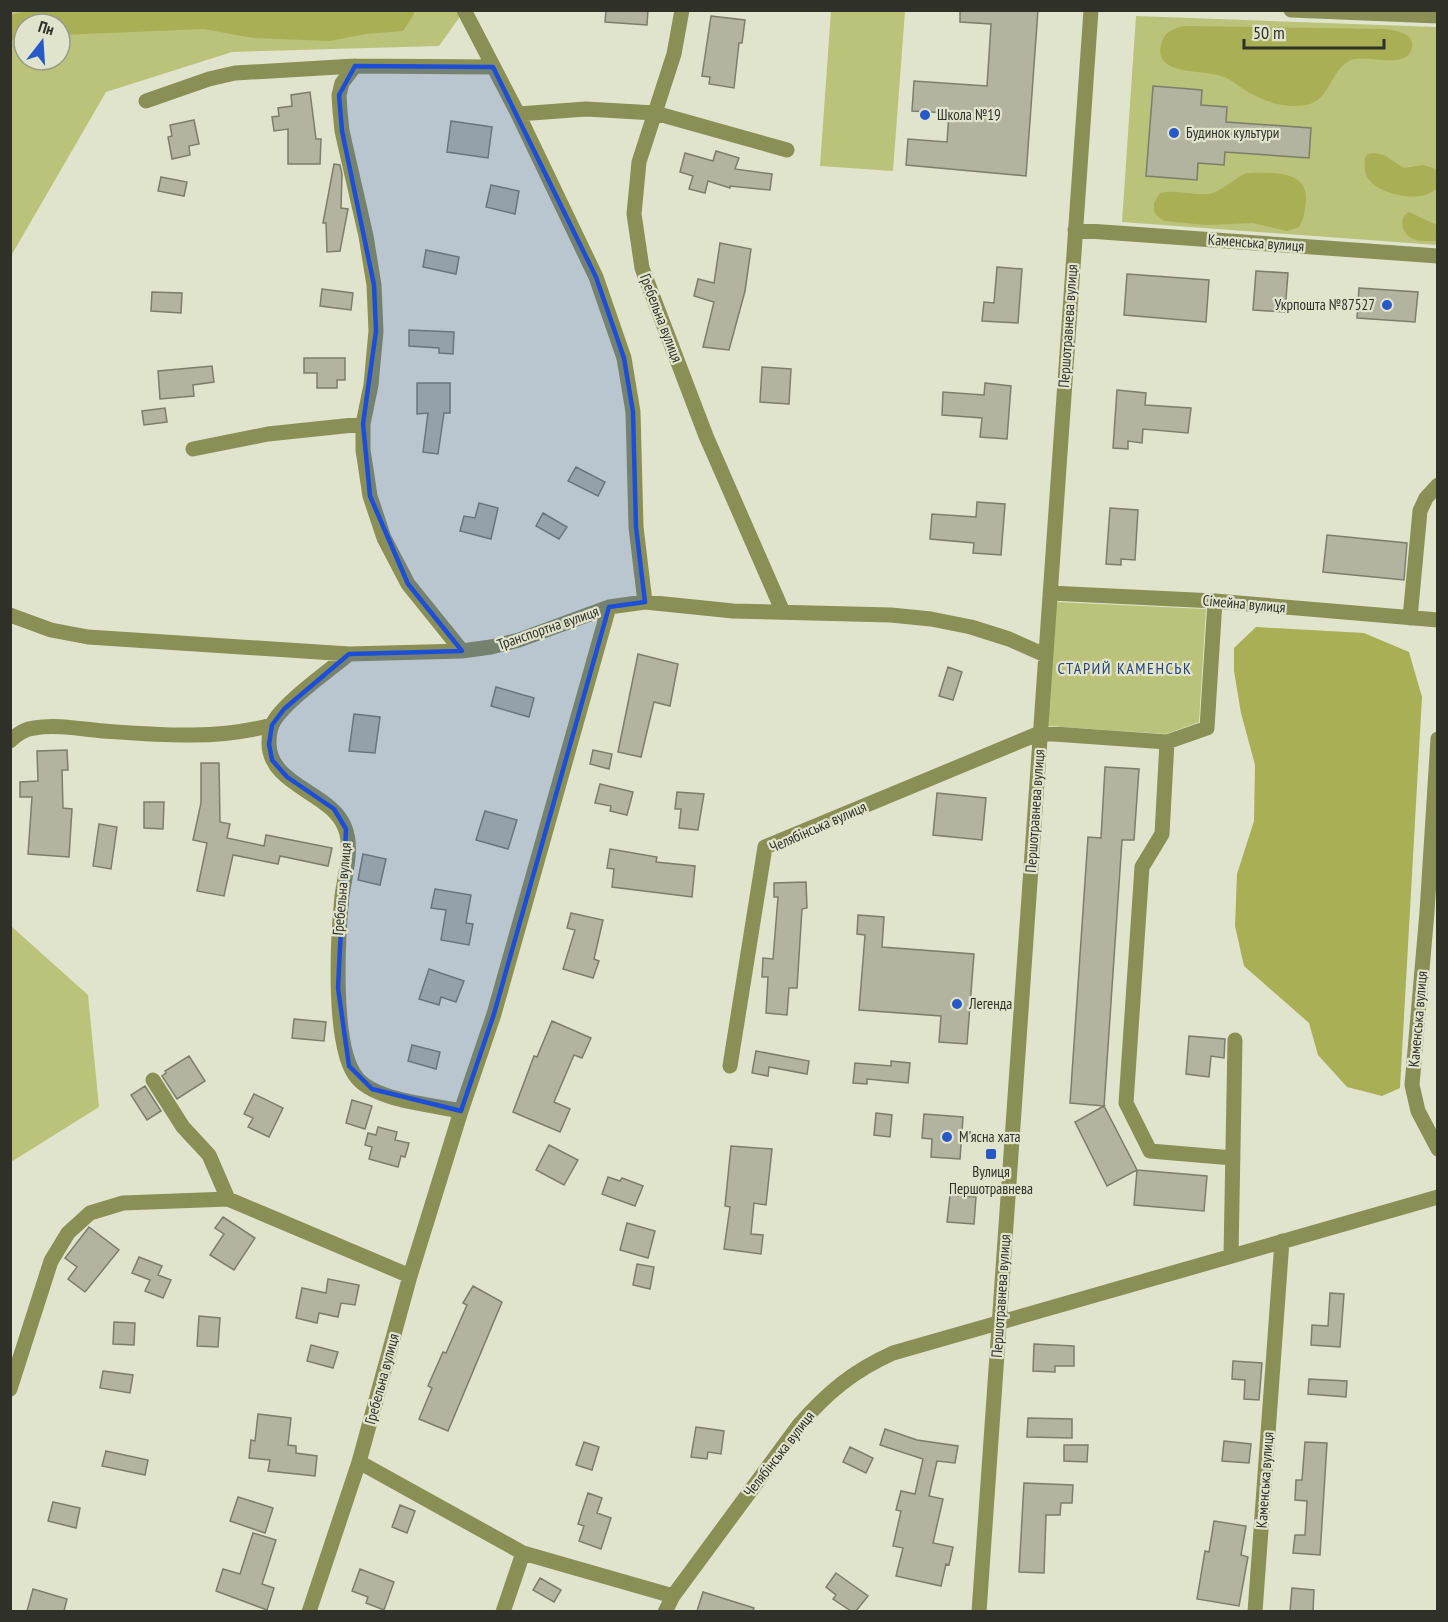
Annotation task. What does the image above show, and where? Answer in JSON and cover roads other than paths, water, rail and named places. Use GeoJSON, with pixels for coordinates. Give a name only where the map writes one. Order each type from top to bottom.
{"type":"FeatureCollection","features":[{"type":"Feature","properties":{"kind":"street"},"geometry":{"type":"LineString","coordinates":[[464,10],[518,114],[596,277],[624,358],[633,412],[636,527],[645,602]]}},
{"type":"Feature","properties":{"kind":"street","name":"Гребельна вулиця"},"geometry":{"type":"LineString","coordinates":[[682,10],[674,54],[639,162],[634,214],[642,268],[706,436],[783,612]]}},
{"type":"Feature","properties":{"kind":"street","name":"Першотравнева вулиця"},"geometry":{"type":"LineString","coordinates":[[979,1611],[1091,10]]}},
{"type":"Feature","properties":{"kind":"street"},"geometry":{"type":"LineString","coordinates":[[1292,10],[1437,16]]}},
{"type":"Feature","properties":{"kind":"street"},"geometry":{"type":"LineString","coordinates":[[146,101],[209,79],[235,73],[355,66],[493,68]]}},
{"type":"Feature","properties":{"kind":"street"},"geometry":{"type":"LineString","coordinates":[[355,66],[342,83],[339,95],[342,131],[366,236],[374,285],[376,331],[371,385],[363,424],[363,450],[369,496],[384,538],[408,584],[462,651]]}},
{"type":"Feature","properties":{"kind":"street"},"geometry":{"type":"LineString","coordinates":[[518,114],[586,109],[655,113],[787,150]]}},
{"type":"Feature","properties":{"kind":"street","name":"Каменська вулиця"},"geometry":{"type":"LineString","coordinates":[[1075,230],[1437,256]]}},
{"type":"Feature","properties":{"kind":"street"},"geometry":{"type":"LineString","coordinates":[[193,449],[268,434],[363,424]]}},
{"type":"Feature","properties":{"kind":"street"},"geometry":{"type":"LineString","coordinates":[[1410,618],[1420,511],[1426,498],[1437,485]]}},
{"type":"Feature","properties":{"kind":"street","name":"Сімейна вулиця"},"geometry":{"type":"LineString","coordinates":[[1050,593],[1215,601],[1437,620]]}},
{"type":"Feature","properties":{"kind":"street"},"geometry":{"type":"LineString","coordinates":[[1040,733],[1167,742],[1207,728],[1215,601]]}},
{"type":"Feature","properties":{"kind":"street","name":"Транспортна вулиця"},"geometry":{"type":"LineString","coordinates":[[10,615],[51,630],[88,637],[349,654],[462,651],[491,647],[519,640],[609,607],[645,602],[734,611],[891,615],[931,619],[980,630],[1046,655]]}},
{"type":"Feature","properties":{"kind":"street","name":"Гребельна вулиця"},"geometry":{"type":"LineString","coordinates":[[309,1611],[359,1461],[410,1276],[461,1111],[494,1014],[609,607]]}},
{"type":"Feature","properties":{"kind":"street"},"geometry":{"type":"LineString","coordinates":[[10,741],[33,728],[58,727],[163,735],[217,735],[254,730],[272,725],[284,709],[349,654]]}},
{"type":"Feature","properties":{"kind":"street","name":"Гребельна вулиця"},"geometry":{"type":"LineString","coordinates":[[272,725],[269,744],[272,760],[287,777],[334,809],[346,829],[348,849],[338,942],[338,988],[344,1044],[349,1066],[358,1079],[372,1089],[398,1098],[461,1111]]}},
{"type":"Feature","properties":{"kind":"street","name":"Челябінська вулиця"},"geometry":{"type":"LineString","coordinates":[[730,1066],[765,847],[1040,733]]}},
{"type":"Feature","properties":{"kind":"street","name":"Каменська вулиця"},"geometry":{"type":"LineString","coordinates":[[1437,739],[1427,912],[1412,1084],[1418,1111],[1437,1149]]}},
{"type":"Feature","properties":{"kind":"street"},"geometry":{"type":"LineString","coordinates":[[1167,742],[1162,834],[1142,867],[1126,1102],[1150,1151],[1233,1158]]}},
{"type":"Feature","properties":{"kind":"street"},"geometry":{"type":"LineString","coordinates":[[1231,1256],[1235,1040]]}},
{"type":"Feature","properties":{"kind":"street"},"geometry":{"type":"LineString","coordinates":[[153,1080],[183,1127],[209,1155],[228,1199]]}},
{"type":"Feature","properties":{"kind":"street","name":"Челябінська вулиця"},"geometry":{"type":"LineString","coordinates":[[666,1611],[673,1596],[799,1425],[819,1402],[866,1365],[893,1353],[1437,1197]]}},
{"type":"Feature","properties":{"kind":"street"},"geometry":{"type":"LineString","coordinates":[[10,1389],[51,1261],[68,1233],[90,1213],[123,1203],[228,1199],[410,1276]]}},
{"type":"Feature","properties":{"kind":"street","name":"Каменська вулиця"},"geometry":{"type":"LineString","coordinates":[[1255,1611],[1282,1240]]}},
{"type":"Feature","properties":{"kind":"street"},"geometry":{"type":"LineString","coordinates":[[359,1461],[523,1554],[673,1596]]}},
{"type":"Feature","properties":{"kind":"street"},"geometry":{"type":"LineString","coordinates":[[503,1611],[523,1554]]}},
{"type":"Feature","properties":{"kind":"place","name":"Школа №19"},"geometry":{"type":"Point","coordinates":[925,115]}},
{"type":"Feature","properties":{"kind":"place","name":"Будинок культури"},"geometry":{"type":"Point","coordinates":[1174,133]}},
{"type":"Feature","properties":{"kind":"place","name":"Укрпошта №87527"},"geometry":{"type":"Point","coordinates":[1387,305]}},
{"type":"Feature","properties":{"kind":"place","name":"Легенда"},"geometry":{"type":"Point","coordinates":[957,1004]}},
{"type":"Feature","properties":{"kind":"place","name":"М'ясна хата"},"geometry":{"type":"Point","coordinates":[947,1137]}},
{"type":"Feature","properties":{"kind":"place","name":"Вулиця Першотравнева"},"geometry":{"type":"Point","coordinates":[991,1154]}},
{"type":"Feature","properties":{"kind":"district","name":"СТАРИЙ КАМЕНСЬК"},"geometry":{"type":"Point","coordinates":[1125,668]}}]}
